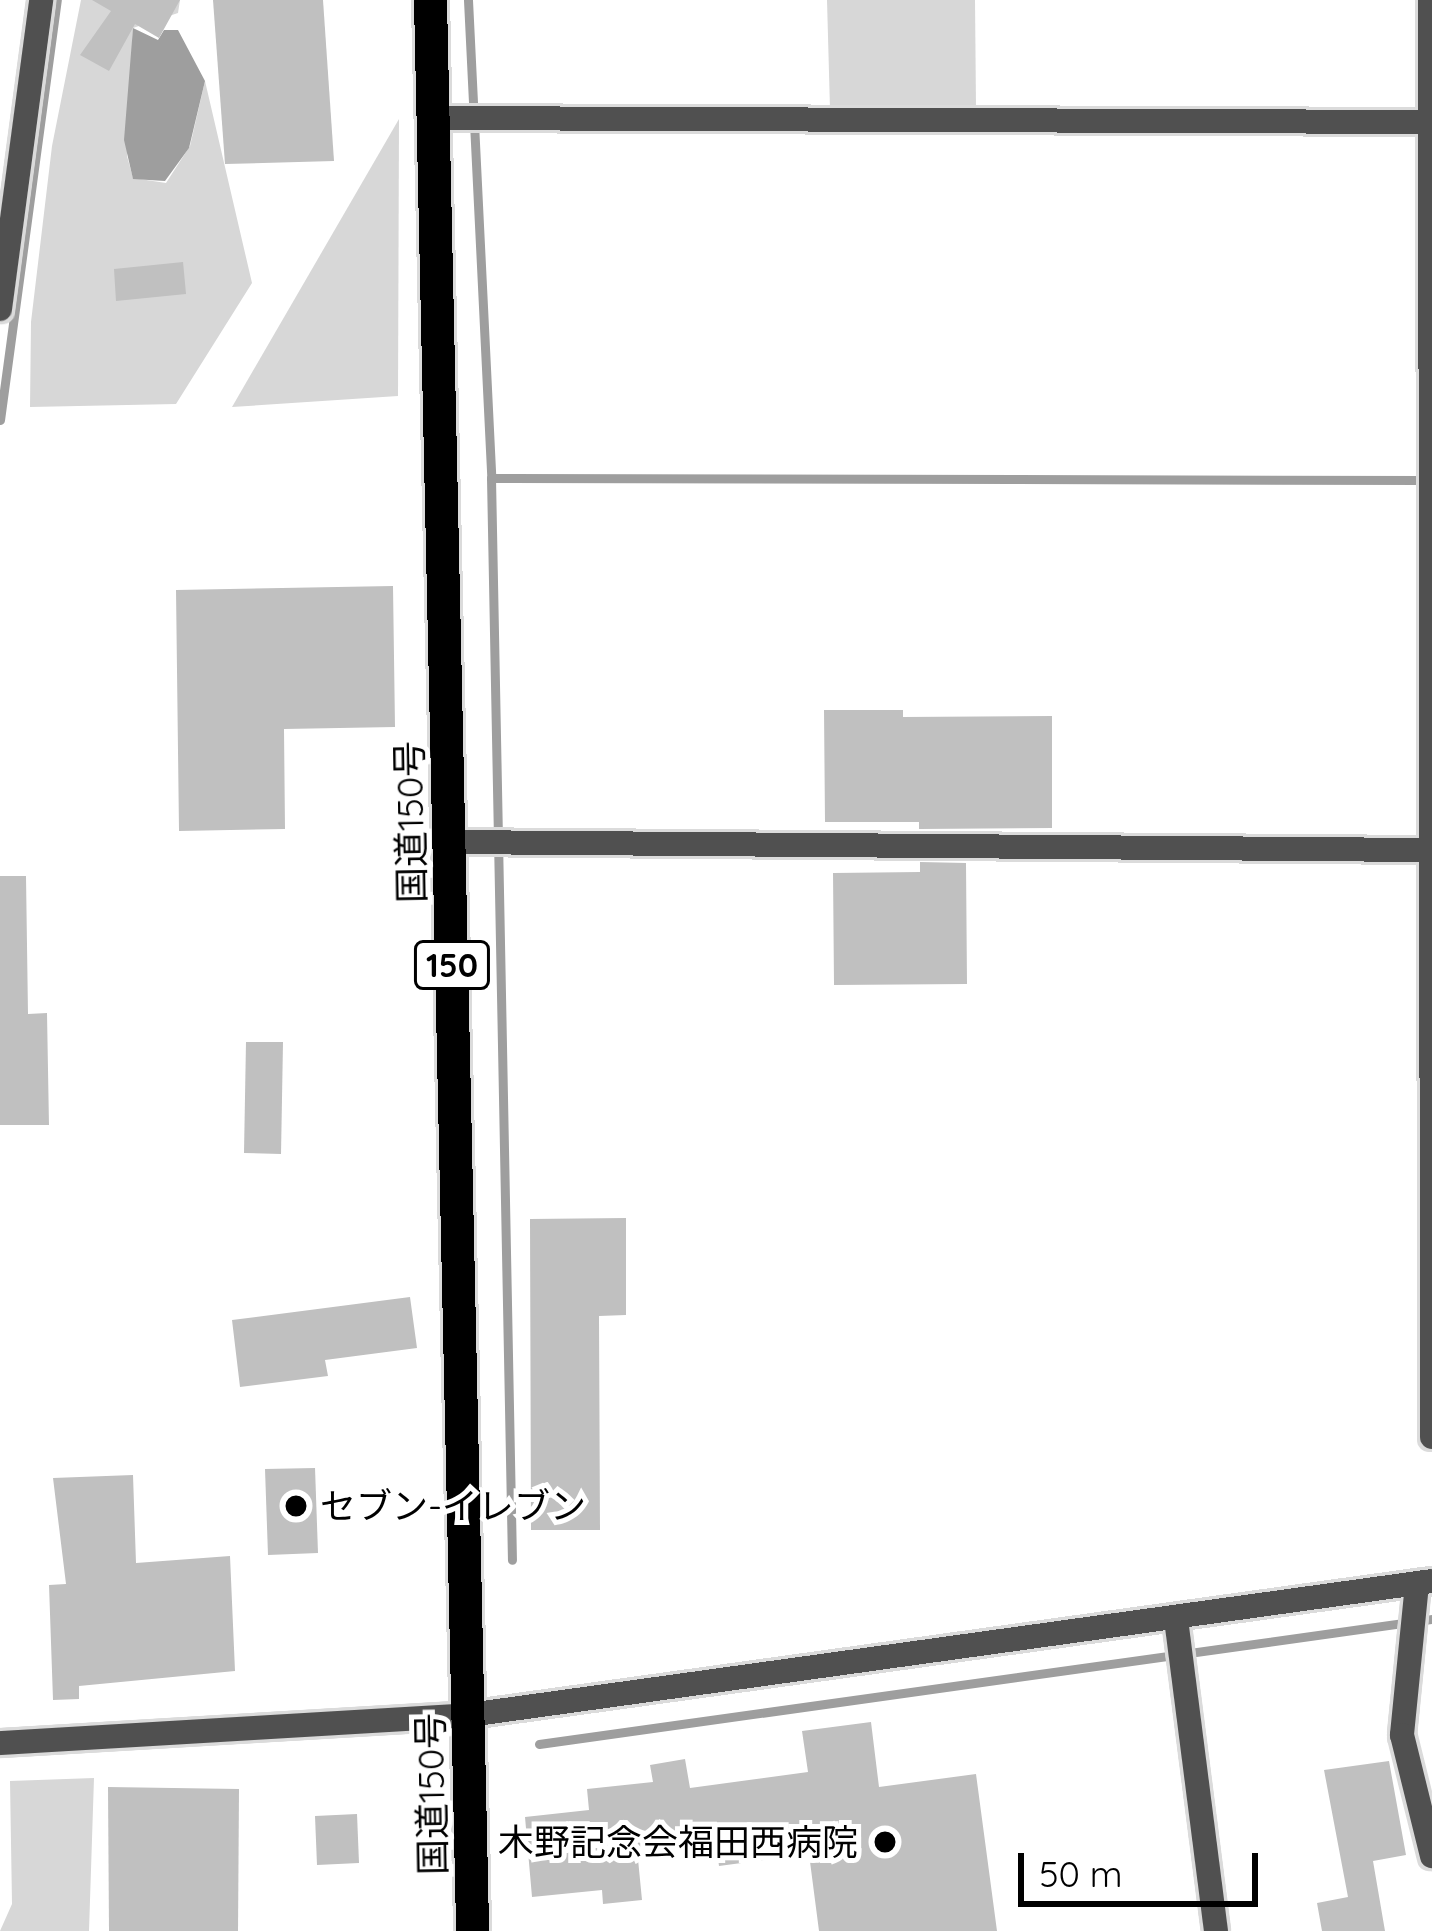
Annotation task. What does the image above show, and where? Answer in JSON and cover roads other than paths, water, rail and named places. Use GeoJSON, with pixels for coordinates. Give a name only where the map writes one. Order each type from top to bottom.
{"type":"FeatureCollection","features":[{"type":"Feature","properties":{"kind":"highway","name":"国道150号"},"geometry":{"type":"LineString","coordinates":[[430,0],[472,1931]]}},
{"type":"Feature","properties":{"kind":"street"},"geometry":{"type":"LineString","coordinates":[[0,309],[41,0]]}},
{"type":"Feature","properties":{"kind":"street"},"geometry":{"type":"LineString","coordinates":[[1430,0],[1432,1437]]}},
{"type":"Feature","properties":{"kind":"street"},"geometry":{"type":"LineString","coordinates":[[433,118],[1431,122]]}},
{"type":"Feature","properties":{"kind":"street"},"geometry":{"type":"LineString","coordinates":[[449,842],[1431,850]]}},
{"type":"Feature","properties":{"kind":"street"},"geometry":{"type":"LineString","coordinates":[[0,1742],[469,1715],[1424,1582],[1402,1735],[1432,1856]]}},
{"type":"Feature","properties":{"kind":"street"},"geometry":{"type":"LineString","coordinates":[[1176,1618],[1216,1931]]}},
{"type":"Feature","properties":{"kind":"waterway"},"geometry":{"type":"LineString","coordinates":[[0,420],[57,0]]}},
{"type":"Feature","properties":{"kind":"waterway"},"geometry":{"type":"LineString","coordinates":[[468,0],[491,478],[512,1560]]}},
{"type":"Feature","properties":{"kind":"waterway"},"geometry":{"type":"LineString","coordinates":[[491,478],[1427,480]]}},
{"type":"Feature","properties":{"kind":"waterway"},"geometry":{"type":"LineString","coordinates":[[539,1744],[1432,1619]]}},
{"type":"Feature","properties":{"kind":"place","name":"セブン-イレブン"},"geometry":{"type":"Point","coordinates":[296,1506]}},
{"type":"Feature","properties":{"kind":"place","name":"木野記念会福田西病院"},"geometry":{"type":"Point","coordinates":[885,1842]}}]}
